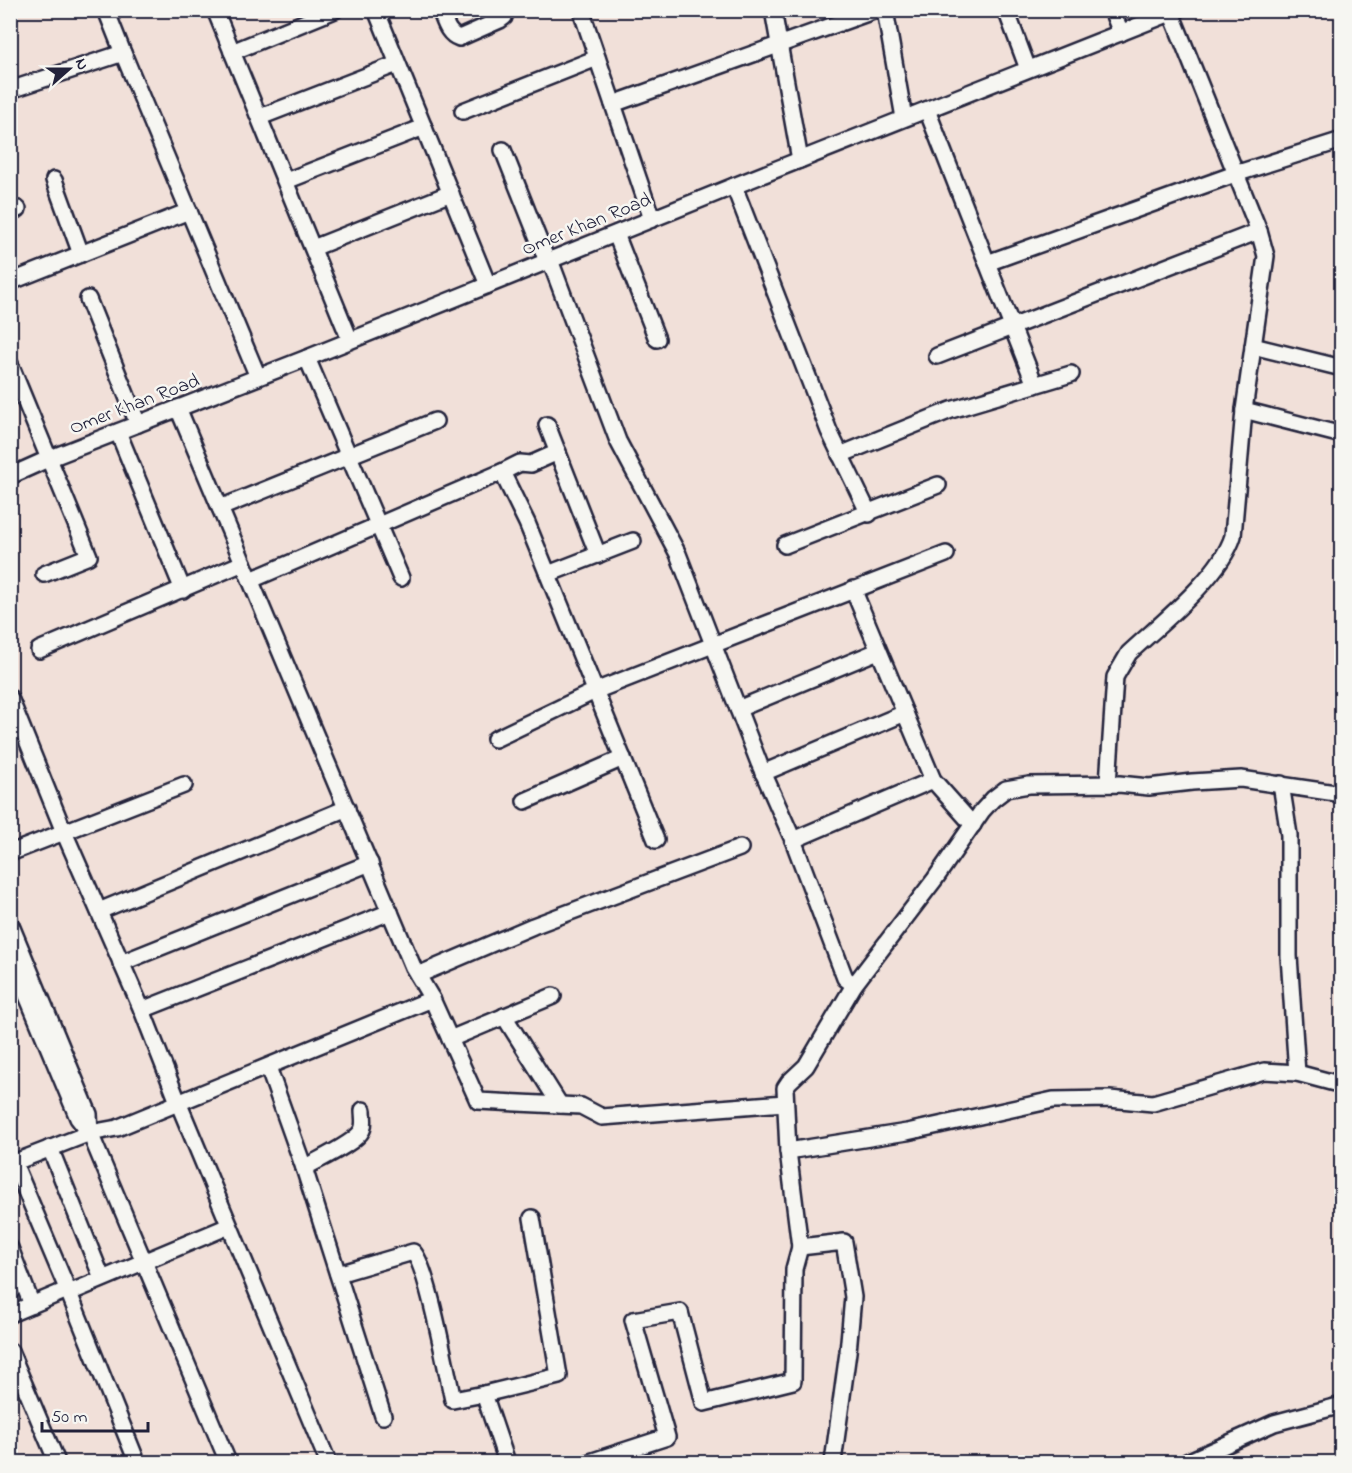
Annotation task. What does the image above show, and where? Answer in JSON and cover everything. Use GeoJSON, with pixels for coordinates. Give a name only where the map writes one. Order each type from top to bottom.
{"type":"FeatureCollection","features":[{"type":"Feature","properties":{"kind":"street"},"geometry":{"type":"LineString","coordinates":[[106,10],[258,377]]}},
{"type":"Feature","properties":{"kind":"street"},"geometry":{"type":"LineString","coordinates":[[215,10],[350,340]]}},
{"type":"Feature","properties":{"kind":"street"},"geometry":{"type":"LineString","coordinates":[[232,52],[334,10]]}},
{"type":"Feature","properties":{"kind":"street"},"geometry":{"type":"LineString","coordinates":[[376,10],[488,285]]}},
{"type":"Feature","properties":{"kind":"street"},"geometry":{"type":"LineString","coordinates":[[441,10],[449,31],[453,36],[459,38],[500,20],[504,16],[504,10]]}},
{"type":"Feature","properties":{"kind":"street"},"geometry":{"type":"LineString","coordinates":[[773,10],[800,160]]}},
{"type":"Feature","properties":{"kind":"street"},"geometry":{"type":"LineString","coordinates":[[613,104],[876,10]]}},
{"type":"Feature","properties":{"kind":"street"},"geometry":{"type":"LineString","coordinates":[[885,10],[904,118]]}},
{"type":"Feature","properties":{"kind":"street"},"geometry":{"type":"LineString","coordinates":[[1006,10],[1028,69]]}},
{"type":"Feature","properties":{"kind":"street"},"geometry":{"type":"LineString","coordinates":[[1112,10],[1121,33]]}},
{"type":"Feature","properties":{"kind":"street"},"geometry":{"type":"LineString","coordinates":[[583,11],[652,219]]}},
{"type":"Feature","properties":{"kind":"street"},"geometry":{"type":"LineString","coordinates":[[1108,784],[1116,677],[1121,664],[1128,653],[1195,592],[1229,548],[1233,536],[1244,410],[1266,256],[1259,231],[1173,11]]}},
{"type":"Feature","properties":{"kind":"street","name":"Omer Khan Road"},"geometry":{"type":"LineString","coordinates":[[10,476],[1173,11]]}},
{"type":"Feature","properties":{"kind":"street"},"geometry":{"type":"LineString","coordinates":[[10,90],[123,53]]}},
{"type":"Feature","properties":{"kind":"street"},"geometry":{"type":"LineString","coordinates":[[463,111],[597,57]]}},
{"type":"Feature","properties":{"kind":"street"},"geometry":{"type":"LineString","coordinates":[[260,117],[397,64]]}},
{"type":"Feature","properties":{"kind":"street"},"geometry":{"type":"LineString","coordinates":[[927,110],[1035,385]]}},
{"type":"Feature","properties":{"kind":"street"},"geometry":{"type":"LineString","coordinates":[[286,181],[424,127]]}},
{"type":"Feature","properties":{"kind":"street"},"geometry":{"type":"LineString","coordinates":[[987,263],[1235,174],[1341,140]]}},
{"type":"Feature","properties":{"kind":"street"},"geometry":{"type":"LineString","coordinates":[[503,150],[618,441],[678,554],[846,978],[854,985]]}},
{"type":"Feature","properties":{"kind":"street"},"geometry":{"type":"LineString","coordinates":[[54,180],[81,254]]}},
{"type":"Feature","properties":{"kind":"street"},"geometry":{"type":"LineString","coordinates":[[734,186],[840,454],[869,513]]}},
{"type":"Feature","properties":{"kind":"street"},"geometry":{"type":"LineString","coordinates":[[313,248],[451,193]]}},
{"type":"Feature","properties":{"kind":"street"},"geometry":{"type":"LineString","coordinates":[[10,282],[189,211]]}},
{"type":"Feature","properties":{"kind":"street"},"geometry":{"type":"LineString","coordinates":[[938,356],[1259,231]]}},
{"type":"Feature","properties":{"kind":"street"},"geometry":{"type":"LineString","coordinates":[[616,234],[657,339]]}},
{"type":"Feature","properties":{"kind":"street"},"geometry":{"type":"LineString","coordinates":[[88,299],[138,424]]}},
{"type":"Feature","properties":{"kind":"street"},"geometry":{"type":"LineString","coordinates":[[1253,346],[1341,368]]}},
{"type":"Feature","properties":{"kind":"street"},"geometry":{"type":"LineString","coordinates":[[307,358],[401,578]]}},
{"type":"Feature","properties":{"kind":"street"},"geometry":{"type":"LineString","coordinates":[[10,364],[89,556],[44,574]]}},
{"type":"Feature","properties":{"kind":"street"},"geometry":{"type":"LineString","coordinates":[[840,454],[951,410],[1071,374]]}},
{"type":"Feature","properties":{"kind":"street"},"geometry":{"type":"LineString","coordinates":[[178,408],[390,912],[478,1101],[581,1106],[602,1117],[785,1103]]}},
{"type":"Feature","properties":{"kind":"street"},"geometry":{"type":"LineString","coordinates":[[1244,410],[1341,435]]}},
{"type":"Feature","properties":{"kind":"street"},"geometry":{"type":"LineString","coordinates":[[220,508],[435,421]]}},
{"type":"Feature","properties":{"kind":"street"},"geometry":{"type":"LineString","coordinates":[[547,425],[598,555]]}},
{"type":"Feature","properties":{"kind":"street"},"geometry":{"type":"LineString","coordinates":[[118,432],[183,590]]}},
{"type":"Feature","properties":{"kind":"street"},"geometry":{"type":"LineString","coordinates":[[251,580],[520,463],[531,464],[558,452]]}},
{"type":"Feature","properties":{"kind":"street"},"geometry":{"type":"LineString","coordinates":[[502,472],[527,523],[656,840]]}},
{"type":"Feature","properties":{"kind":"street"},"geometry":{"type":"LineString","coordinates":[[785,545],[938,485]]}},
{"type":"Feature","properties":{"kind":"street"},"geometry":{"type":"LineString","coordinates":[[548,574],[633,541]]}},
{"type":"Feature","properties":{"kind":"street"},"geometry":{"type":"LineString","coordinates":[[495,739],[595,691],[946,554]]}},
{"type":"Feature","properties":{"kind":"street"},"geometry":{"type":"LineString","coordinates":[[39,650],[243,563]]}},
{"type":"Feature","properties":{"kind":"street"},"geometry":{"type":"LineString","coordinates":[[853,590],[933,780],[973,825]]}},
{"type":"Feature","properties":{"kind":"street"},"geometry":{"type":"LineString","coordinates":[[738,709],[879,651]]}},
{"type":"Feature","properties":{"kind":"street"},"geometry":{"type":"LineString","coordinates":[[10,698],[64,832],[142,1010],[328,1462]]}},
{"type":"Feature","properties":{"kind":"street"},"geometry":{"type":"LineString","coordinates":[[763,773],[905,713]]}},
{"type":"Feature","properties":{"kind":"street"},"geometry":{"type":"LineString","coordinates":[[525,801],[623,758]]}},
{"type":"Feature","properties":{"kind":"street"},"geometry":{"type":"LineString","coordinates":[[590,1462],[668,1437],[633,1320],[680,1312],[704,1403],[793,1381],[794,1269],[800,1247],[788,1151],[785,1088],[806,1066],[854,985],[993,799],[1006,789],[1029,785],[1108,784],[1149,787],[1241,779],[1341,795]]}},
{"type":"Feature","properties":{"kind":"street"},"geometry":{"type":"LineString","coordinates":[[793,840],[933,780]]}},
{"type":"Feature","properties":{"kind":"street"},"geometry":{"type":"LineString","coordinates":[[1281,784],[1289,835],[1289,956],[1297,1073]]}},
{"type":"Feature","properties":{"kind":"street"},"geometry":{"type":"LineString","coordinates":[[10,853],[184,785]]}},
{"type":"Feature","properties":{"kind":"street"},"geometry":{"type":"LineString","coordinates":[[99,911],[347,808]]}},
{"type":"Feature","properties":{"kind":"street"},"geometry":{"type":"LineString","coordinates":[[418,975],[533,926],[740,848]]}},
{"type":"Feature","properties":{"kind":"street"},"geometry":{"type":"LineString","coordinates":[[121,963],[370,863]]}},
{"type":"Feature","properties":{"kind":"street"},"geometry":{"type":"LineString","coordinates":[[142,1010],[390,912]]}},
{"type":"Feature","properties":{"kind":"street"},"geometry":{"type":"LineString","coordinates":[[10,922],[89,1114],[90,1133]]}},
{"type":"Feature","properties":{"kind":"street"},"geometry":{"type":"LineString","coordinates":[[10,955],[78,1118],[90,1133],[228,1462]]}},
{"type":"Feature","properties":{"kind":"street"},"geometry":{"type":"LineString","coordinates":[[450,1039],[553,996]]}},
{"type":"Feature","properties":{"kind":"street"},"geometry":{"type":"LineString","coordinates":[[137,1462],[68,1291],[12,1163],[90,1133],[117,1128],[432,999]]}},
{"type":"Feature","properties":{"kind":"street"},"geometry":{"type":"LineString","coordinates":[[504,1016],[560,1105]]}},
{"type":"Feature","properties":{"kind":"street"},"geometry":{"type":"LineString","coordinates":[[268,1067],[304,1168],[383,1416]]}},
{"type":"Feature","properties":{"kind":"street"},"geometry":{"type":"LineString","coordinates":[[788,1151],[907,1132],[1053,1100],[1109,1099],[1153,1103],[1264,1071],[1297,1073],[1341,1084]]}},
{"type":"Feature","properties":{"kind":"street"},"geometry":{"type":"LineString","coordinates":[[304,1168],[362,1132],[363,1110]]}},
{"type":"Feature","properties":{"kind":"street"},"geometry":{"type":"LineString","coordinates":[[50,1148],[102,1278]]}},
{"type":"Feature","properties":{"kind":"street"},"geometry":{"type":"LineString","coordinates":[[338,1274],[413,1252],[417,1256],[427,1282],[453,1400],[559,1376],[532,1218]]}},
{"type":"Feature","properties":{"kind":"street"},"geometry":{"type":"LineString","coordinates":[[10,1314],[229,1226]]}},
{"type":"Feature","properties":{"kind":"street"},"geometry":{"type":"LineString","coordinates":[[800,1247],[844,1242],[853,1297],[848,1352],[832,1462]]}},
{"type":"Feature","properties":{"kind":"street"},"geometry":{"type":"LineString","coordinates":[[10,1248],[32,1305]]}},
{"type":"Feature","properties":{"kind":"street"},"geometry":{"type":"LineString","coordinates":[[10,1351],[57,1462]]}},
{"type":"Feature","properties":{"kind":"street"},"geometry":{"type":"LineString","coordinates":[[484,1394],[507,1462]]}},
{"type":"Feature","properties":{"kind":"street"},"geometry":{"type":"LineString","coordinates":[[1187,1462],[1203,1459],[1274,1423],[1341,1405]]}}]}
